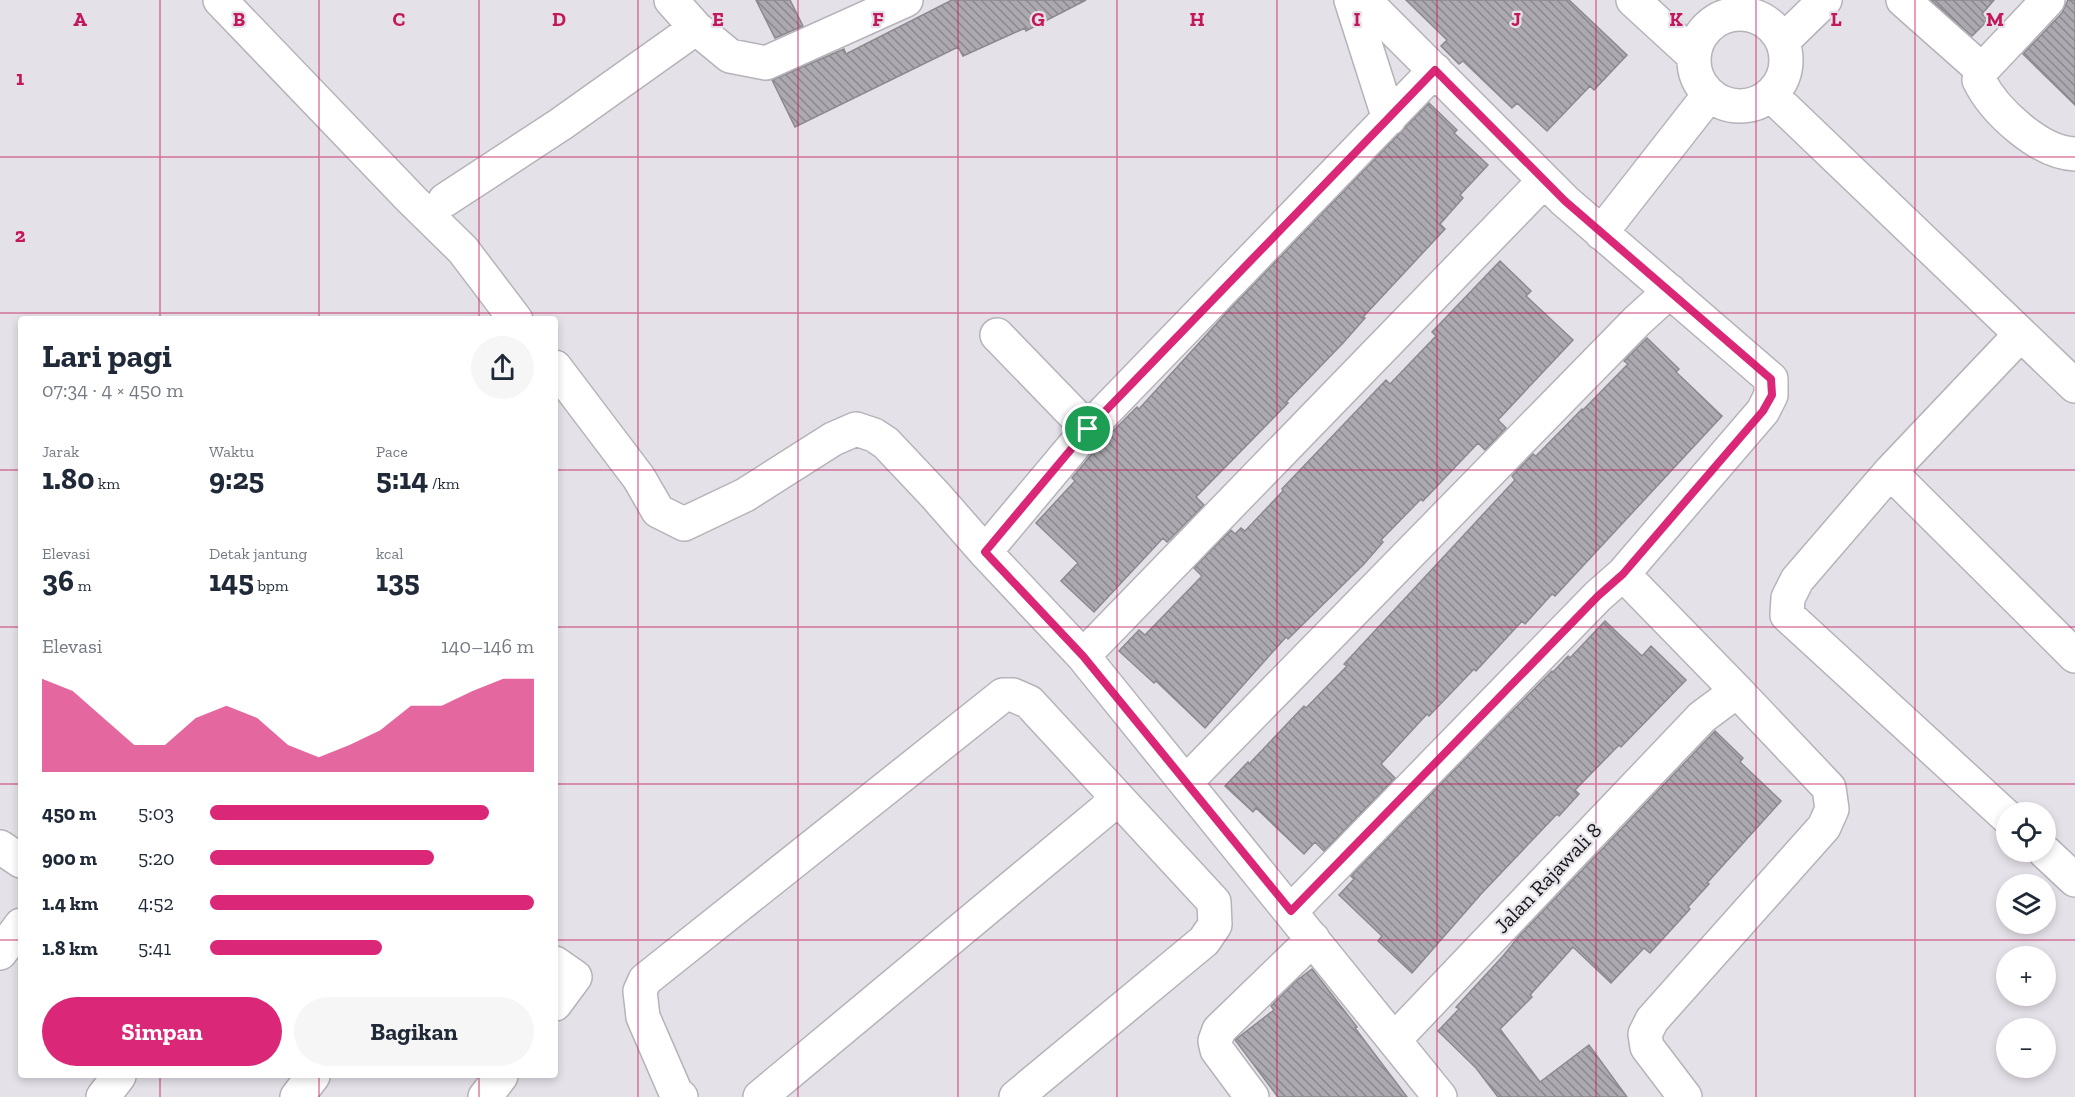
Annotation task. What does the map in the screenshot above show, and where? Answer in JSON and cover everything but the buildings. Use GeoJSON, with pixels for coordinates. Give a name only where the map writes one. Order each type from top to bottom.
{"type":"FeatureCollection","features":[{"type":"Feature","properties":{"kind":"street"},"geometry":{"type":"LineString","coordinates":[[220,0],[463,250],[513,316]]}},
{"type":"Feature","properties":{"kind":"street"},"geometry":{"type":"LineString","coordinates":[[671,0],[696,28],[730,56],[766,63],[906,0]]}},
{"type":"Feature","properties":{"kind":"street"},"geometry":{"type":"LineString","coordinates":[[1351,0],[1389,119]]}},
{"type":"Feature","properties":{"kind":"street"},"geometry":{"type":"LineString","coordinates":[[1291,911],[1598,596],[1623,574],[1763,411],[1772,395],[1771,379],[1544,181],[1364,0]]}},
{"type":"Feature","properties":{"kind":"street"},"geometry":{"type":"LineString","coordinates":[[1633,0],[1694,56]]}},
{"type":"Feature","properties":{"kind":"street"},"geometry":{"type":"LineString","coordinates":[[1783,41],[1825,0]]}},
{"type":"Feature","properties":{"kind":"street"},"geometry":{"type":"LineString","coordinates":[[1903,0],[1982,70]]}},
{"type":"Feature","properties":{"kind":"street"},"geometry":{"type":"LineString","coordinates":[[2048,0],[1982,70],[1978,80],[1985,94],[2019,128],[2059,152],[2075,154]]}},
{"type":"Feature","properties":{"kind":"street"},"geometry":{"type":"LineString","coordinates":[[1727,7],[1759,18],[1770,25],[1783,41],[1787,62],[1781,82],[1771,95],[1748,107],[1727,106],[1708,95],[1697,77],[1694,56],[1701,36],[1727,7]]}},
{"type":"Feature","properties":{"kind":"street"},"geometry":{"type":"LineString","coordinates":[[445,200],[561,124],[696,28]]}},
{"type":"Feature","properties":{"kind":"street"},"geometry":{"type":"LineString","coordinates":[[985,552],[1088,429],[1435,70]]}},
{"type":"Feature","properties":{"kind":"street"},"geometry":{"type":"LineString","coordinates":[[1601,233],[1708,95]]}},
{"type":"Feature","properties":{"kind":"street"},"geometry":{"type":"LineString","coordinates":[[1771,95],[2075,386]]}},
{"type":"Feature","properties":{"kind":"street"},"geometry":{"type":"LineString","coordinates":[[1083,656],[1544,181]]}},
{"type":"Feature","properties":{"kind":"street"},"geometry":{"type":"LineString","coordinates":[[1186,782],[1637,321],[1670,291]]}},
{"type":"Feature","properties":{"kind":"street"},"geometry":{"type":"LineString","coordinates":[[997,335],[1088,429]]}},
{"type":"Feature","properties":{"kind":"street"},"geometry":{"type":"LineString","coordinates":[[1996,807],[1787,615],[1788,598],[1797,580],[1890,472],[2020,335]]}},
{"type":"Feature","properties":{"kind":"street"},"geometry":{"type":"LineString","coordinates":[[558,371],[639,478],[658,511],[684,524],[745,495],[833,439],[856,429],[874,435],[886,443],[1083,656],[1440,1097]]}},
{"type":"Feature","properties":{"kind":"street"},"geometry":{"type":"LineString","coordinates":[[1890,472],[2075,656]]}},
{"type":"Feature","properties":{"kind":"street"},"geometry":{"type":"LineString","coordinates":[[1623,574],[1828,788],[1832,809],[1824,826],[1652,1020],[1645,1034],[1647,1047],[1685,1097]]}},
{"type":"Feature","properties":{"kind":"street","name":"Jalan Rajawali 8"},"geometry":{"type":"LineString","coordinates":[[1394,1040],[1702,717],[1737,691]]}},
{"type":"Feature","properties":{"kind":"street"},"geometry":{"type":"LineString","coordinates":[[677,1096],[643,1017],[640,992],[645,980],[1003,695],[1013,695],[1029,702],[1214,902],[1215,925],[1204,941],[1025,1094]]}},
{"type":"Feature","properties":{"kind":"street"},"geometry":{"type":"LineString","coordinates":[[760,1097],[1118,799]]}},
{"type":"Feature","properties":{"kind":"street"},"geometry":{"type":"LineString","coordinates":[[0,846],[18,859]]}},
{"type":"Feature","properties":{"kind":"street"},"geometry":{"type":"LineString","coordinates":[[2056,862],[2075,880]]}},
{"type":"Feature","properties":{"kind":"street"},"geometry":{"type":"LineString","coordinates":[[0,953],[18,929]]}},
{"type":"Feature","properties":{"kind":"street"},"geometry":{"type":"LineString","coordinates":[[1252,1097],[1217,1050],[1215,1041],[1219,1030],[1313,939]]}},
{"type":"Feature","properties":{"kind":"street"},"geometry":{"type":"LineString","coordinates":[[558,965],[575,977],[558,1000]]}},
{"type":"Feature","properties":{"kind":"street"},"geometry":{"type":"LineString","coordinates":[[103,1097],[117,1078]]}},
{"type":"Feature","properties":{"kind":"street"},"geometry":{"type":"LineString","coordinates":[[297,1097],[311,1078]]}},
{"type":"Feature","properties":{"kind":"street"},"geometry":{"type":"LineString","coordinates":[[485,1097],[499,1078]]}},
{"type":"Feature","properties":{"kind":"route"},"geometry":{"type":"LineString","coordinates":[[1435,70],[1565,201],[1771,379],[1772,395],[1763,411],[1623,574],[1598,596],[1291,911],[1083,656],[985,552],[1088,429],[1435,70]]}}]}
